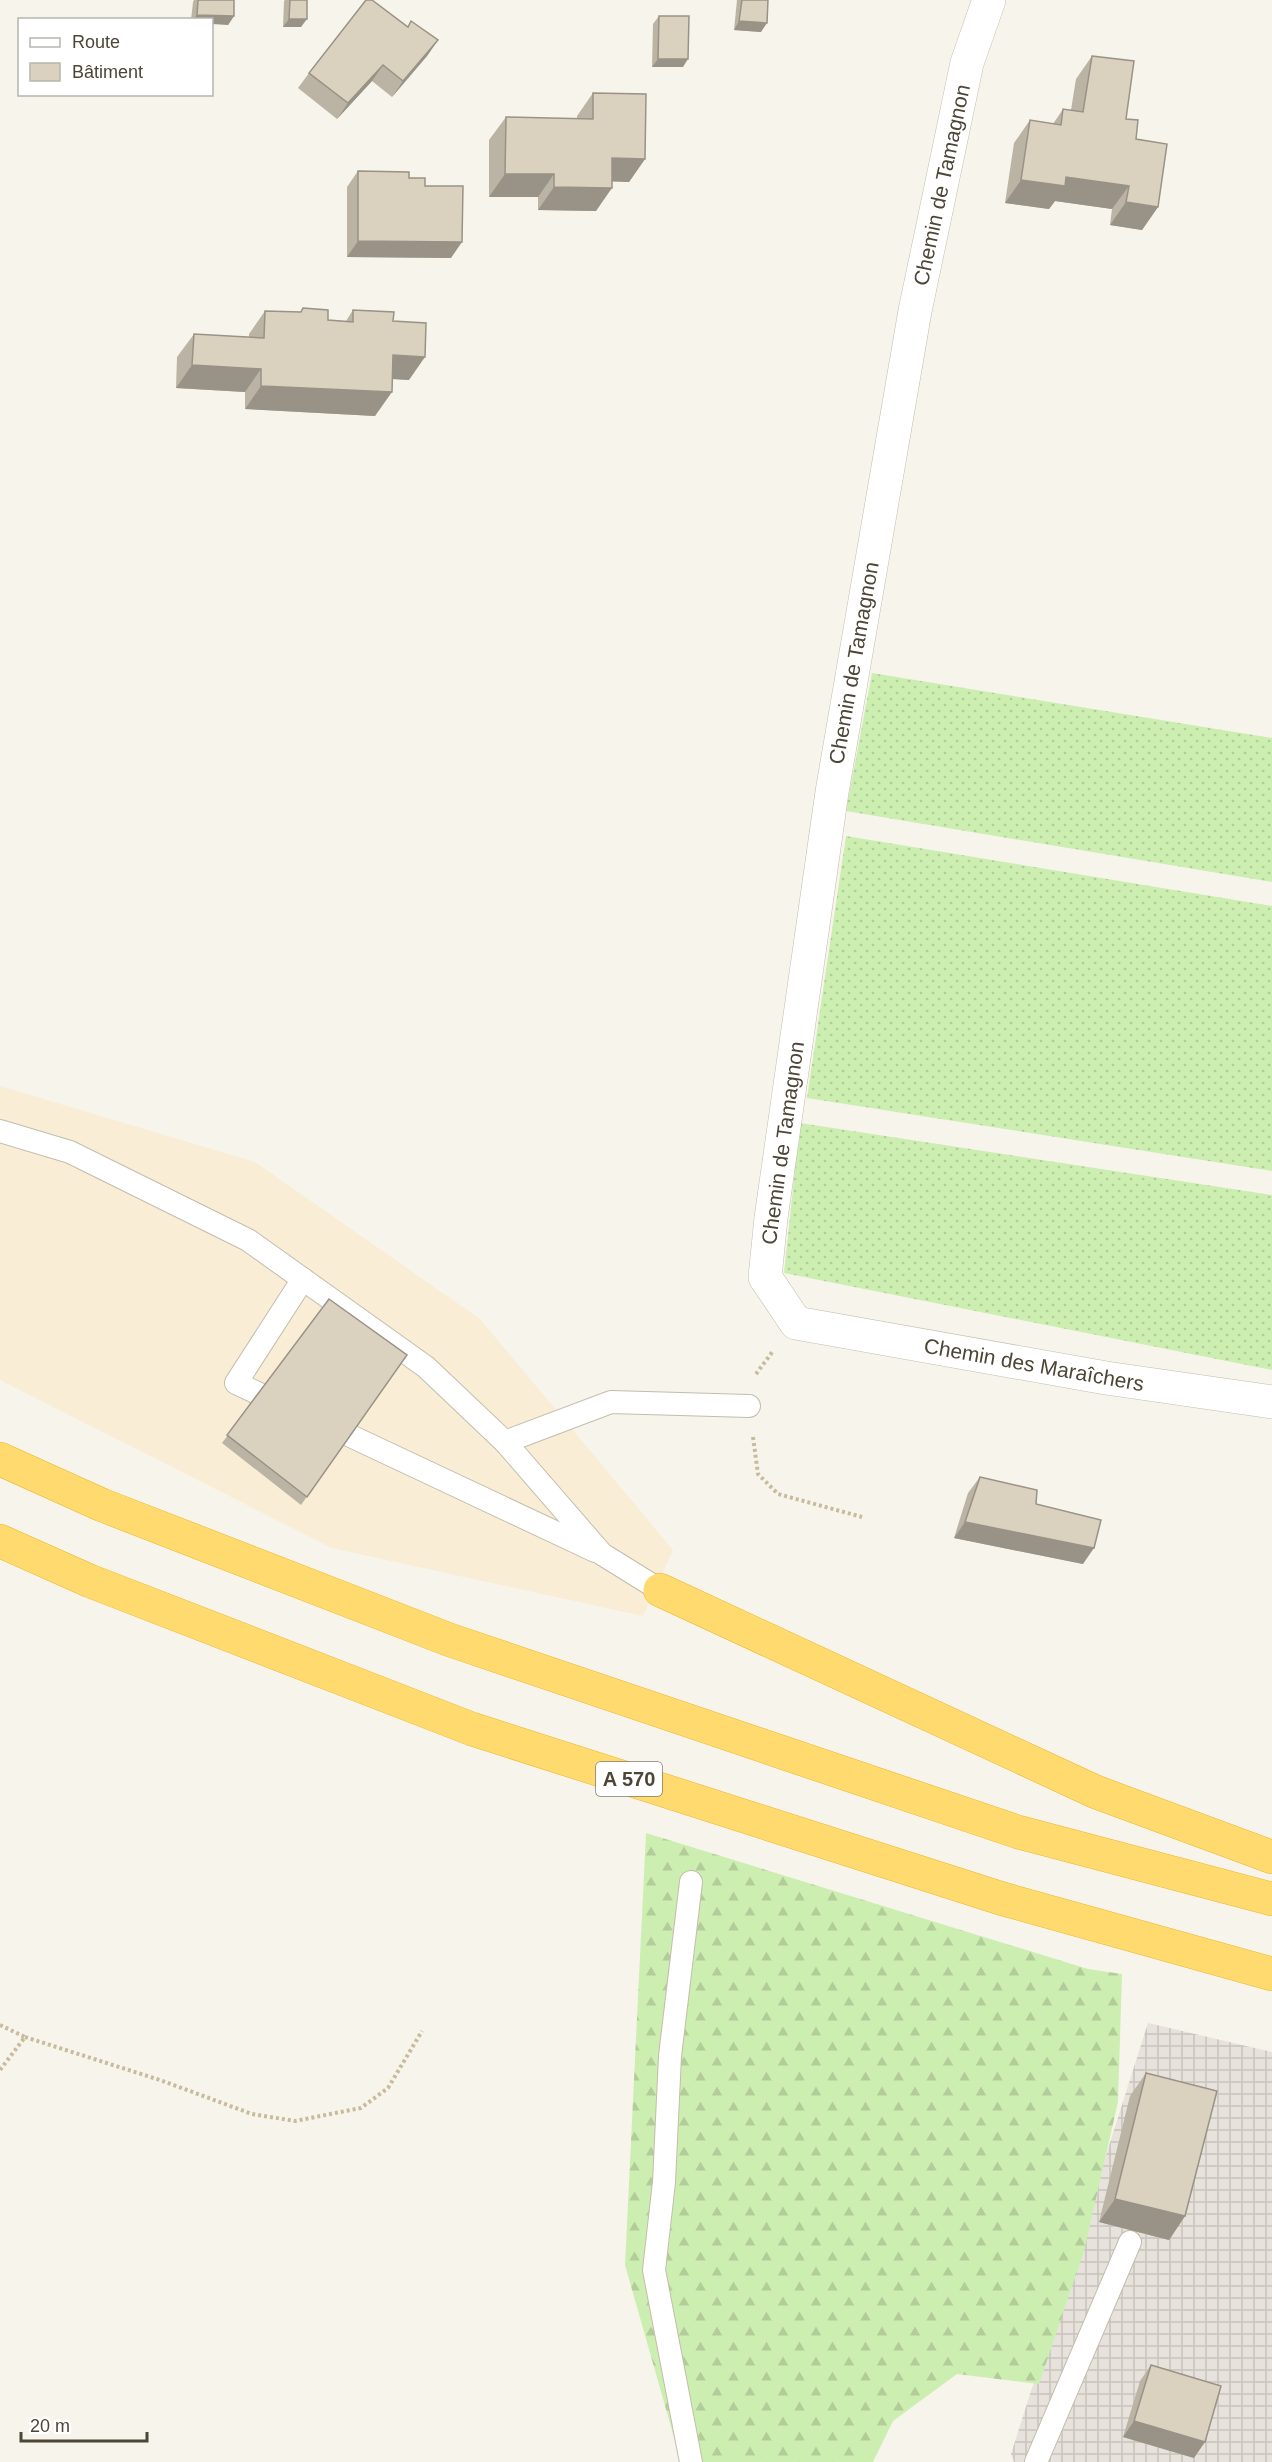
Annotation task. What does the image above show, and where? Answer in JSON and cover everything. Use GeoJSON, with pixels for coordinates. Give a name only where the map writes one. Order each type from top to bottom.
{"type":"FeatureCollection","features":[{"type":"Feature","properties":{"kind":"highway"},"geometry":{"type":"LineString","coordinates":[[0,1459],[102,1505],[450,1640],[1018,1832],[1272,1899]]}},
{"type":"Feature","properties":{"kind":"highway","name":"A 570"},"geometry":{"type":"LineString","coordinates":[[0,1541],[90,1581],[472,1729],[1003,1899],[1272,1974]]}},
{"type":"Feature","properties":{"kind":"highway"},"geometry":{"type":"LineString","coordinates":[[660,1590],[1096,1792],[1272,1857]]}},
{"type":"Feature","properties":{"kind":"street","name":"Chemin de Tamagnon"},"geometry":{"type":"LineString","coordinates":[[796,1323],[765,1277],[771,1218],[832,792],[915,311],[968,63],[989,0]]}},
{"type":"Feature","properties":{"kind":"street","name":"Chemin des Maraîchers"},"geometry":{"type":"LineString","coordinates":[[796,1323],[1106,1378],[1272,1402]]}},
{"type":"Feature","properties":{"kind":"lane"},"geometry":{"type":"LineString","coordinates":[[0,1131],[70,1152],[248,1240],[426,1367],[505,1442],[602,1554]]}},
{"type":"Feature","properties":{"kind":"lane"},"geometry":{"type":"LineString","coordinates":[[303,1280],[236,1383],[602,1554],[660,1590]]}},
{"type":"Feature","properties":{"kind":"lane"},"geometry":{"type":"LineString","coordinates":[[505,1442],[611,1402],[749,1407]]}},
{"type":"Feature","properties":{"kind":"lane"},"geometry":{"type":"LineString","coordinates":[[691,1882],[670,2056],[664,2182],[654,2270],[691,2462]]}},
{"type":"Feature","properties":{"kind":"lane"},"geometry":{"type":"LineString","coordinates":[[1036,2462],[1130,2242]]}},
{"type":"Feature","properties":{"kind":"path"},"geometry":{"type":"LineString","coordinates":[[796,1323],[756,1371],[749,1407],[758,1474],[778,1494],[862,1517]]}},
{"type":"Feature","properties":{"kind":"path"},"geometry":{"type":"LineString","coordinates":[[0,2025],[25,2037],[160,2080],[252,2114],[295,2121],[361,2108],[388,2088],[422,2031]]}},
{"type":"Feature","properties":{"kind":"path"},"geometry":{"type":"LineString","coordinates":[[0,2070],[25,2037]]}},
{"type":"Feature","properties":{"kind":"shaded area"},"geometry":{"type":"Polygon","coordinates":[[[0,1086],[255,1162],[480,1319],[673,1550],[643,1616],[332,1548],[0,1380],[0,1086]]]}},
{"type":"Feature","properties":{"kind":"shaded area"},"geometry":{"type":"Polygon","coordinates":[[[1148,2023],[1272,2052],[1272,2462],[1014,2462],[1011,2454],[1148,2023]]]}},
{"type":"Feature","properties":{"kind":"green space"},"geometry":{"type":"Polygon","coordinates":[[[872,673],[1272,738],[1272,882],[846,811],[872,673]]]}},
{"type":"Feature","properties":{"kind":"green space"},"geometry":{"type":"Polygon","coordinates":[[[846,836],[1272,906],[1272,1171],[807,1098],[846,836]]]}},
{"type":"Feature","properties":{"kind":"green space"},"geometry":{"type":"Polygon","coordinates":[[[800,1123],[1272,1195],[1272,1370],[784,1273],[800,1123]]]}},
{"type":"Feature","properties":{"kind":"green space"},"geometry":{"type":"Polygon","coordinates":[[[646,1833],[1088,1969],[1122,1974],[1118,2102],[1084,2251],[1039,2384],[957,2374],[893,2421],[873,2462],[681,2462],[625,2265],[646,1833]]]}},
{"type":"Feature","properties":{"kind":"building"},"geometry":{"type":"Polygon","coordinates":[[[198,0],[234,0],[234,16],[197,15],[198,0]]]}},
{"type":"Feature","properties":{"kind":"building"},"geometry":{"type":"Polygon","coordinates":[[[290,0],[307,0],[307,19],[289,19],[290,0]]]}},
{"type":"Feature","properties":{"kind":"building"},"geometry":{"type":"Polygon","coordinates":[[[366,0],[372,0],[408,27],[411,21],[438,40],[403,81],[383,65],[348,103],[309,73],[366,0]]]}},
{"type":"Feature","properties":{"kind":"building"},"geometry":{"type":"Polygon","coordinates":[[[742,0],[768,0],[767,23],[739,21],[742,0]]]}},
{"type":"Feature","properties":{"kind":"building"},"geometry":{"type":"Polygon","coordinates":[[[659,16],[689,16],[688,59],[658,59],[659,16]]]}},
{"type":"Feature","properties":{"kind":"building"},"geometry":{"type":"Polygon","coordinates":[[[1092,56],[1134,61],[1126,119],[1138,120],[1136,139],[1167,144],[1158,207],[1126,202],[1129,186],[1066,177],[1065,186],[1021,180],[1030,120],[1061,125],[1063,109],[1083,112],[1092,56]]]}},
{"type":"Feature","properties":{"kind":"building"},"geometry":{"type":"Polygon","coordinates":[[[593,93],[646,94],[645,159],[612,158],[612,188],[554,187],[554,174],[505,174],[506,117],[593,119],[593,93]]]}},
{"type":"Feature","properties":{"kind":"building"},"geometry":{"type":"Polygon","coordinates":[[[358,171],[409,172],[409,178],[425,178],[425,186],[463,186],[462,242],[358,241],[358,171]]]}},
{"type":"Feature","properties":{"kind":"building"},"geometry":{"type":"Polygon","coordinates":[[[303,308],[328,310],[328,320],[353,322],[353,310],[394,312],[393,321],[426,323],[425,357],[393,355],[392,392],[261,386],[261,369],[192,365],[194,334],[264,338],[265,311],[301,312],[303,308]]]}},
{"type":"Feature","properties":{"kind":"building"},"geometry":{"type":"Polygon","coordinates":[[[329,1299],[407,1355],[307,1497],[227,1435],[329,1299]]]}},
{"type":"Feature","properties":{"kind":"building"},"geometry":{"type":"Polygon","coordinates":[[[980,1477],[1037,1490],[1036,1504],[1101,1520],[1094,1548],[965,1522],[980,1477]]]}},
{"type":"Feature","properties":{"kind":"building"},"geometry":{"type":"Polygon","coordinates":[[[1146,2073],[1217,2091],[1185,2216],[1115,2199],[1146,2073]]]}},
{"type":"Feature","properties":{"kind":"building"},"geometry":{"type":"Polygon","coordinates":[[[1151,2365],[1221,2386],[1205,2442],[1134,2421],[1151,2365]]]}}]}
